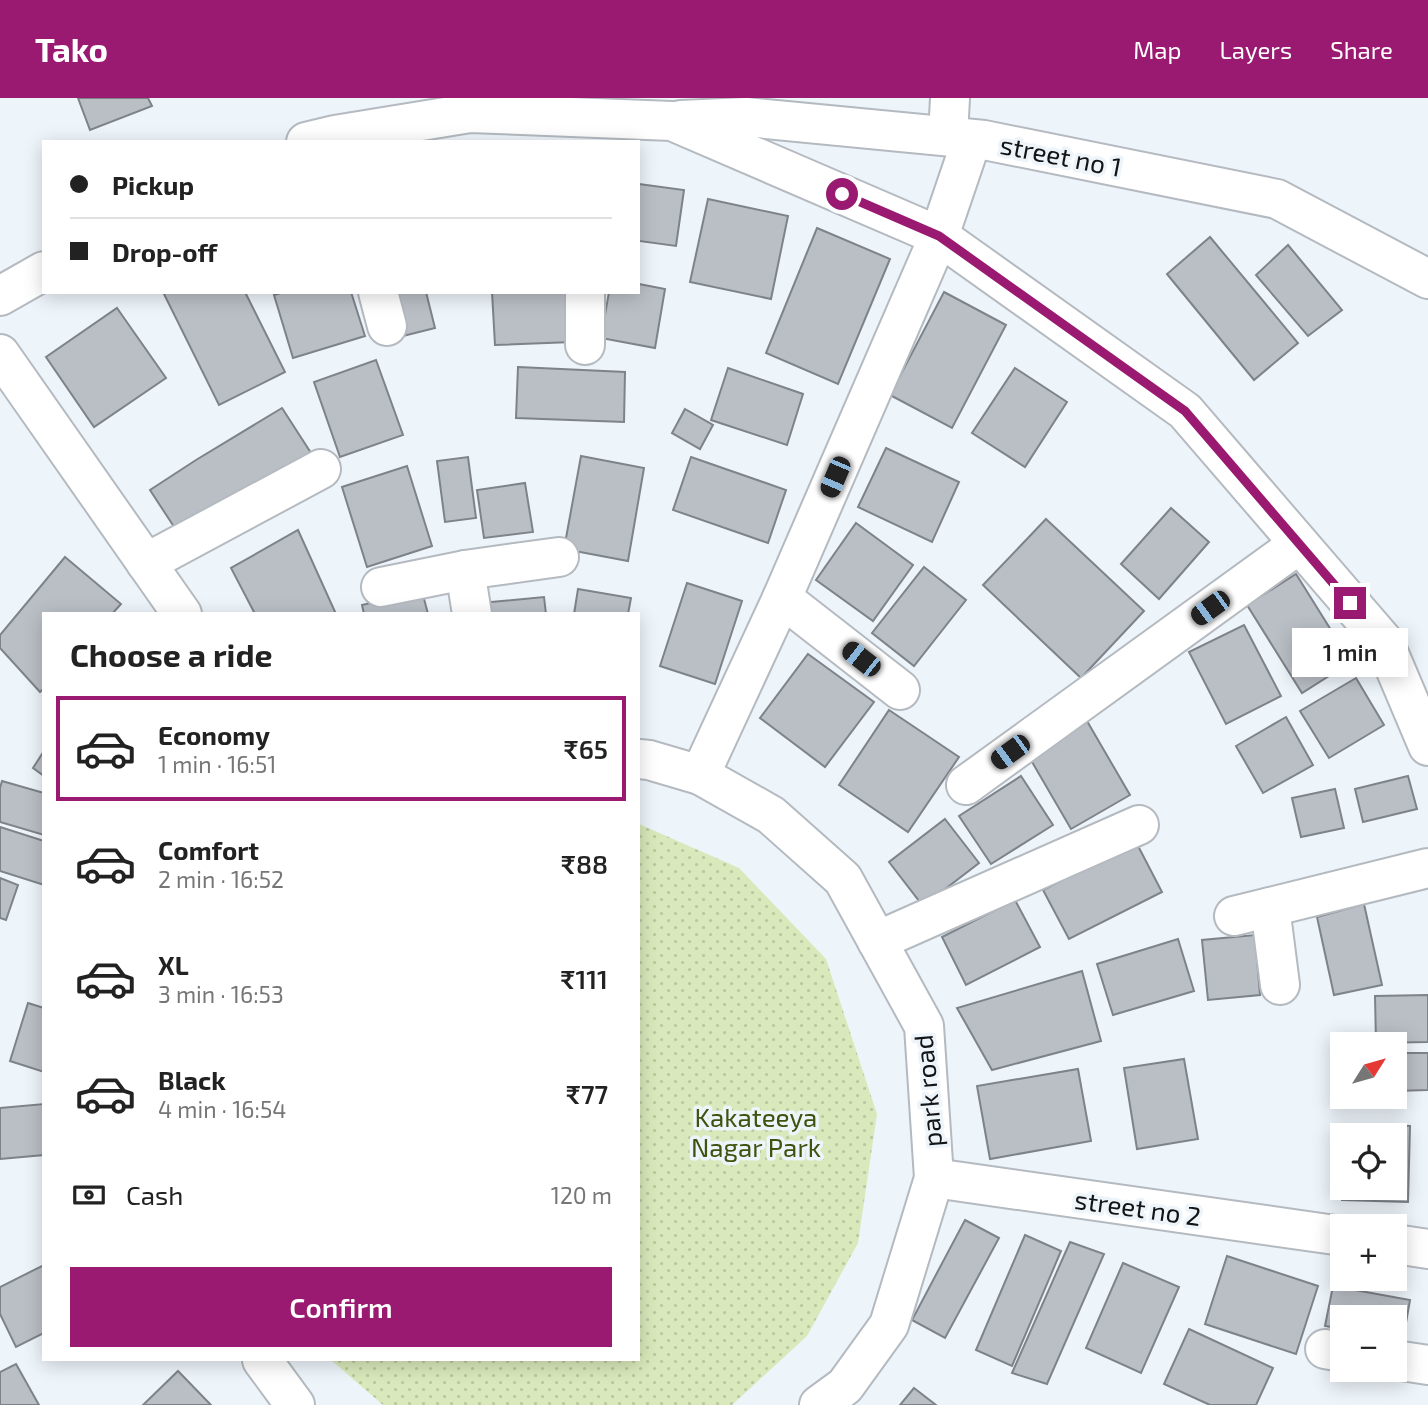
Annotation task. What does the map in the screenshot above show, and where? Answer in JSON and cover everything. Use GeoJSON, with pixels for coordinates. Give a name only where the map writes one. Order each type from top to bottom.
{"type":"FeatureCollection","features":[{"type":"Feature","properties":{"kind":"street"},"geometry":{"type":"LineString","coordinates":[[700,775],[782,598],[939,236],[960,137],[950,98]]}},
{"type":"Feature","properties":{"kind":"street","name":"street no 1"},"geometry":{"type":"LineString","coordinates":[[326,140],[470,113],[583,130],[747,117],[984,140],[1277,199],[1428,279]]}},
{"type":"Feature","properties":{"kind":"street"},"geometry":{"type":"LineString","coordinates":[[672,121],[939,236],[1185,411],[1384,642],[1428,746]]}},
{"type":"Feature","properties":{"kind":"street"},"geometry":{"type":"LineString","coordinates":[[0,296],[42,272]]}},
{"type":"Feature","properties":{"kind":"street"},"geometry":{"type":"LineString","coordinates":[[585,294],[585,345]]}},
{"type":"Feature","properties":{"kind":"street"},"geometry":{"type":"LineString","coordinates":[[0,354],[181,612]]}},
{"type":"Feature","properties":{"kind":"street"},"geometry":{"type":"LineString","coordinates":[[146,563],[321,470]]}},
{"type":"Feature","properties":{"kind":"street"},"geometry":{"type":"LineString","coordinates":[[966,785],[1299,544]]}},
{"type":"Feature","properties":{"kind":"street"},"geometry":{"type":"LineString","coordinates":[[381,587],[465,570],[559,557]]}},
{"type":"Feature","properties":{"kind":"street"},"geometry":{"type":"LineString","coordinates":[[465,570],[472,612]]}},
{"type":"Feature","properties":{"kind":"street"},"geometry":{"type":"LineString","coordinates":[[782,598],[900,690]]}},
{"type":"Feature","properties":{"kind":"street","name":"park road"},"geometry":{"type":"LineString","coordinates":[[640,759],[700,775],[771,815],[843,879],[924,1026],[934,1178],[889,1325],[845,1386],[819,1405]]}},
{"type":"Feature","properties":{"kind":"street"},"geometry":{"type":"LineString","coordinates":[[877,941],[1139,825]]}},
{"type":"Feature","properties":{"kind":"street"},"geometry":{"type":"LineString","coordinates":[[1279,985],[1252,911],[1428,868]]}},
{"type":"Feature","properties":{"kind":"street","name":"street no 2"},"geometry":{"type":"LineString","coordinates":[[934,1178],[1330,1234]]}},
{"type":"Feature","properties":{"kind":"street"},"geometry":{"type":"LineString","coordinates":[[1407,1245],[1428,1248]]}},
{"type":"Feature","properties":{"kind":"street"},"geometry":{"type":"LineString","coordinates":[[263,1361],[295,1405]]}},
{"type":"Feature","properties":{"kind":"street"},"geometry":{"type":"LineString","coordinates":[[1407,1362],[1428,1365]]}},
{"type":"Feature","properties":{"kind":"green space","name":"Kakateeya Nagar Park"},"geometry":{"type":"Polygon","coordinates":[[[640,824],[739,868],[826,959],[877,1114],[858,1243],[807,1336],[732,1405],[383,1405],[332,1361],[640,1361],[640,824]]]}},
{"type":"Feature","properties":{"kind":"building"},"geometry":{"type":"Polygon","coordinates":[[[78,98],[148,98],[152,106],[90,130],[78,98]]]}},
{"type":"Feature","properties":{"kind":"building"},"geometry":{"type":"Polygon","coordinates":[[[640,184],[684,190],[676,246],[640,241],[640,184]]]}},
{"type":"Feature","properties":{"kind":"building"},"geometry":{"type":"Polygon","coordinates":[[[708,199],[788,216],[771,299],[690,282],[708,199]]]}},
{"type":"Feature","properties":{"kind":"building"},"geometry":{"type":"Polygon","coordinates":[[[817,228],[890,259],[838,384],[766,353],[817,228]]]}},
{"type":"Feature","properties":{"kind":"building"},"geometry":{"type":"Polygon","coordinates":[[[1210,237],[1298,343],[1254,380],[1167,274],[1210,237]]]}},
{"type":"Feature","properties":{"kind":"building"},"geometry":{"type":"Polygon","coordinates":[[[1288,245],[1342,310],[1308,336],[1256,275],[1288,245]]]}},
{"type":"Feature","properties":{"kind":"building"},"geometry":{"type":"Polygon","coordinates":[[[640,284],[665,289],[655,348],[601,338],[609,294],[640,294],[640,284]]]}},
{"type":"Feature","properties":{"kind":"building"},"geometry":{"type":"Polygon","coordinates":[[[944,292],[1006,325],[952,428],[890,395],[944,292]]]}},
{"type":"Feature","properties":{"kind":"building"},"geometry":{"type":"Polygon","coordinates":[[[164,294],[246,294],[285,372],[219,405],[164,294]]]}},
{"type":"Feature","properties":{"kind":"building"},"geometry":{"type":"Polygon","coordinates":[[[352,294],[365,336],[293,358],[274,295],[352,294]]]}},
{"type":"Feature","properties":{"kind":"building"},"geometry":{"type":"Polygon","coordinates":[[[388,294],[426,294],[435,328],[399,337],[388,294]]]}},
{"type":"Feature","properties":{"kind":"building"},"geometry":{"type":"Polygon","coordinates":[[[492,294],[570,294],[572,342],[495,345],[492,294]]]}},
{"type":"Feature","properties":{"kind":"building"},"geometry":{"type":"Polygon","coordinates":[[[117,308],[166,378],[94,427],[46,357],[117,308]]]}},
{"type":"Feature","properties":{"kind":"building"},"geometry":{"type":"Polygon","coordinates":[[[376,360],[403,435],[340,457],[314,382],[376,360]]]}},
{"type":"Feature","properties":{"kind":"building"},"geometry":{"type":"Polygon","coordinates":[[[518,367],[625,372],[624,422],[516,418],[518,367]]]}},
{"type":"Feature","properties":{"kind":"building"},"geometry":{"type":"Polygon","coordinates":[[[728,368],[803,394],[787,445],[711,420],[728,368]]]}},
{"type":"Feature","properties":{"kind":"building"},"geometry":{"type":"Polygon","coordinates":[[[1015,368],[1067,402],[1025,467],[972,433],[1015,368]]]}},
{"type":"Feature","properties":{"kind":"building"},"geometry":{"type":"Polygon","coordinates":[[[282,408],[311,453],[180,536],[150,490],[282,408]]]}},
{"type":"Feature","properties":{"kind":"building"},"geometry":{"type":"Polygon","coordinates":[[[685,409],[713,425],[700,449],[672,433],[685,409]]]}},
{"type":"Feature","properties":{"kind":"building"},"geometry":{"type":"Polygon","coordinates":[[[886,448],[959,482],[932,542],[858,507],[886,448]]]}},
{"type":"Feature","properties":{"kind":"building"},"geometry":{"type":"Polygon","coordinates":[[[581,456],[644,468],[628,561],[564,549],[581,456]]]}},
{"type":"Feature","properties":{"kind":"building"},"geometry":{"type":"Polygon","coordinates":[[[468,457],[476,518],[445,522],[437,461],[468,457]]]}},
{"type":"Feature","properties":{"kind":"building"},"geometry":{"type":"Polygon","coordinates":[[[691,457],[786,490],[768,543],[673,510],[691,457]]]}},
{"type":"Feature","properties":{"kind":"building"},"geometry":{"type":"Polygon","coordinates":[[[407,466],[432,546],[367,567],[342,487],[407,466]]]}},
{"type":"Feature","properties":{"kind":"building"},"geometry":{"type":"Polygon","coordinates":[[[525,483],[533,532],[484,538],[477,490],[525,483]]]}},
{"type":"Feature","properties":{"kind":"building"},"geometry":{"type":"Polygon","coordinates":[[[1171,508],[1209,542],[1159,599],[1121,564],[1171,508]]]}},
{"type":"Feature","properties":{"kind":"building"},"geometry":{"type":"Polygon","coordinates":[[[1046,519],[1144,611],[1081,678],[983,585],[1046,519]]]}},
{"type":"Feature","properties":{"kind":"building"},"geometry":{"type":"Polygon","coordinates":[[[856,523],[913,565],[873,621],[816,580],[856,523]]]}},
{"type":"Feature","properties":{"kind":"building"},"geometry":{"type":"Polygon","coordinates":[[[298,530],[335,612],[254,612],[231,568],[298,530]]]}},
{"type":"Feature","properties":{"kind":"building"},"geometry":{"type":"Polygon","coordinates":[[[65,557],[121,604],[114,612],[42,612],[40,692],[0,648],[0,635],[65,557]]]}},
{"type":"Feature","properties":{"kind":"building"},"geometry":{"type":"Polygon","coordinates":[[[924,567],[966,600],[914,666],[872,633],[924,567]]]}},
{"type":"Feature","properties":{"kind":"building"},"geometry":{"type":"Polygon","coordinates":[[[1296,574],[1351,662],[1302,693],[1247,605],[1296,574]]]}},
{"type":"Feature","properties":{"kind":"building"},"geometry":{"type":"Polygon","coordinates":[[[687,583],[742,601],[715,684],[660,666],[687,583]]]}},
{"type":"Feature","properties":{"kind":"building"},"geometry":{"type":"Polygon","coordinates":[[[578,589],[631,598],[628,612],[574,612],[578,589]]]}},
{"type":"Feature","properties":{"kind":"building"},"geometry":{"type":"Polygon","coordinates":[[[422,591],[427,612],[364,612],[362,605],[422,591]]]}},
{"type":"Feature","properties":{"kind":"building"},"geometry":{"type":"Polygon","coordinates":[[[544,597],[546,612],[482,612],[481,603],[544,597]]]}},
{"type":"Feature","properties":{"kind":"building"},"geometry":{"type":"Polygon","coordinates":[[[1244,625],[1281,696],[1226,724],[1189,652],[1244,625]]]}},
{"type":"Feature","properties":{"kind":"building"},"geometry":{"type":"Polygon","coordinates":[[[808,654],[874,702],[825,767],[760,718],[808,654]]]}},
{"type":"Feature","properties":{"kind":"building"},"geometry":{"type":"Polygon","coordinates":[[[1356,678],[1384,725],[1329,758],[1300,711],[1356,678]]]}},
{"type":"Feature","properties":{"kind":"building"},"geometry":{"type":"Polygon","coordinates":[[[889,710],[959,757],[908,832],[839,785],[889,710]]]}},
{"type":"Feature","properties":{"kind":"building"},"geometry":{"type":"Polygon","coordinates":[[[1286,717],[1313,765],[1263,793],[1236,746],[1286,717]]]}},
{"type":"Feature","properties":{"kind":"building"},"geometry":{"type":"Polygon","coordinates":[[[1087,721],[1130,795],[1071,829],[1028,755],[1087,721]]]}},
{"type":"Feature","properties":{"kind":"building"},"geometry":{"type":"Polygon","coordinates":[[[42,754],[42,775],[33,768],[42,754]]]}},
{"type":"Feature","properties":{"kind":"building"},"geometry":{"type":"Polygon","coordinates":[[[1021,776],[1053,825],[991,864],[959,816],[1021,776]]]}},
{"type":"Feature","properties":{"kind":"building"},"geometry":{"type":"Polygon","coordinates":[[[1408,776],[1417,809],[1363,822],[1355,789],[1408,776]]]}},
{"type":"Feature","properties":{"kind":"building"},"geometry":{"type":"Polygon","coordinates":[[[2,781],[42,792],[42,834],[0,822],[2,781]]]}},
{"type":"Feature","properties":{"kind":"building"},"geometry":{"type":"Polygon","coordinates":[[[1335,789],[1344,828],[1301,837],[1292,798],[1335,789]]]}},
{"type":"Feature","properties":{"kind":"building"},"geometry":{"type":"Polygon","coordinates":[[[945,819],[979,863],[923,906],[889,862],[945,819]]]}},
{"type":"Feature","properties":{"kind":"building"},"geometry":{"type":"Polygon","coordinates":[[[0,827],[42,840],[42,884],[0,871],[0,827]]]}},
{"type":"Feature","properties":{"kind":"building"},"geometry":{"type":"Polygon","coordinates":[[[1136,842],[1162,892],[1069,939],[1043,890],[1136,842]]]}},
{"type":"Feature","properties":{"kind":"building"},"geometry":{"type":"Polygon","coordinates":[[[0,878],[18,885],[6,920],[0,918],[0,878]]]}},
{"type":"Feature","properties":{"kind":"building"},"geometry":{"type":"Polygon","coordinates":[[[1015,900],[1040,947],[966,985],[942,937],[1015,900]]]}},
{"type":"Feature","properties":{"kind":"building"},"geometry":{"type":"Polygon","coordinates":[[[1364,904],[1382,985],[1334,995],[1317,917],[1364,904]]]}},
{"type":"Feature","properties":{"kind":"building"},"geometry":{"type":"Polygon","coordinates":[[[1255,935],[1260,995],[1208,1000],[1202,940],[1255,935]]]}},
{"type":"Feature","properties":{"kind":"building"},"geometry":{"type":"Polygon","coordinates":[[[1178,939],[1194,991],[1113,1015],[1097,964],[1178,939]]]}},
{"type":"Feature","properties":{"kind":"building"},"geometry":{"type":"Polygon","coordinates":[[[1082,971],[1101,1041],[992,1070],[957,1008],[1082,971]]]}},
{"type":"Feature","properties":{"kind":"building"},"geometry":{"type":"Polygon","coordinates":[[[1428,995],[1428,1042],[1407,1042],[1407,1032],[1376,1032],[1375,996],[1428,995]]]}},
{"type":"Feature","properties":{"kind":"building"},"geometry":{"type":"Polygon","coordinates":[[[28,1003],[42,1007],[42,1071],[10,1061],[28,1003]]]}},
{"type":"Feature","properties":{"kind":"building"},"geometry":{"type":"Polygon","coordinates":[[[1407,1053],[1428,1053],[1428,1090],[1407,1091],[1407,1053]]]}},
{"type":"Feature","properties":{"kind":"building"},"geometry":{"type":"Polygon","coordinates":[[[1184,1059],[1198,1139],[1137,1149],[1124,1068],[1184,1059]]]}},
{"type":"Feature","properties":{"kind":"building"},"geometry":{"type":"Polygon","coordinates":[[[1078,1069],[1091,1141],[990,1159],[977,1086],[1078,1069]]]}},
{"type":"Feature","properties":{"kind":"building"},"geometry":{"type":"Polygon","coordinates":[[[42,1104],[42,1155],[0,1159],[0,1108],[42,1104]]]}},
{"type":"Feature","properties":{"kind":"building"},"geometry":{"type":"Polygon","coordinates":[[[1407,1126],[1410,1126],[1408,1202],[1342,1200],[1407,1200],[1407,1126]]]}},
{"type":"Feature","properties":{"kind":"building"},"geometry":{"type":"Polygon","coordinates":[[[965,1220],[999,1238],[945,1338],[912,1320],[965,1220]]]}},
{"type":"Feature","properties":{"kind":"building"},"geometry":{"type":"Polygon","coordinates":[[[1025,1235],[1061,1251],[1012,1366],[976,1350],[1025,1235]]]}},
{"type":"Feature","properties":{"kind":"building"},"geometry":{"type":"Polygon","coordinates":[[[1070,1242],[1104,1254],[1047,1384],[1012,1373],[1070,1242]]]}},
{"type":"Feature","properties":{"kind":"building"},"geometry":{"type":"Polygon","coordinates":[[[1227,1256],[1318,1286],[1296,1354],[1205,1324],[1227,1256]]]}},
{"type":"Feature","properties":{"kind":"building"},"geometry":{"type":"Polygon","coordinates":[[[1123,1263],[1179,1287],[1141,1373],[1086,1348],[1123,1263]]]}},
{"type":"Feature","properties":{"kind":"building"},"geometry":{"type":"Polygon","coordinates":[[[42,1266],[42,1334],[16,1347],[0,1314],[0,1287],[42,1266]]]}},
{"type":"Feature","properties":{"kind":"building"},"geometry":{"type":"Polygon","coordinates":[[[1332,1291],[1360,1291],[1410,1300],[1407,1317],[1407,1305],[1330,1305],[1330,1327],[1325,1326],[1332,1291]]]}},
{"type":"Feature","properties":{"kind":"building"},"geometry":{"type":"Polygon","coordinates":[[[1189,1329],[1273,1368],[1256,1405],[1210,1405],[1164,1384],[1189,1329]]]}},
{"type":"Feature","properties":{"kind":"building"},"geometry":{"type":"Polygon","coordinates":[[[16,1364],[39,1405],[0,1405],[0,1372],[16,1364]]]}},
{"type":"Feature","properties":{"kind":"building"},"geometry":{"type":"Polygon","coordinates":[[[178,1371],[211,1405],[143,1405],[178,1371]]]}},
{"type":"Feature","properties":{"kind":"building"},"geometry":{"type":"Polygon","coordinates":[[[914,1388],[936,1405],[900,1405],[914,1388]]]}},
{"type":"Feature","properties":{"kind":"route"},"geometry":{"type":"LineString","coordinates":[[842,194],[939,236],[1185,411],[1350,603]]}}]}
